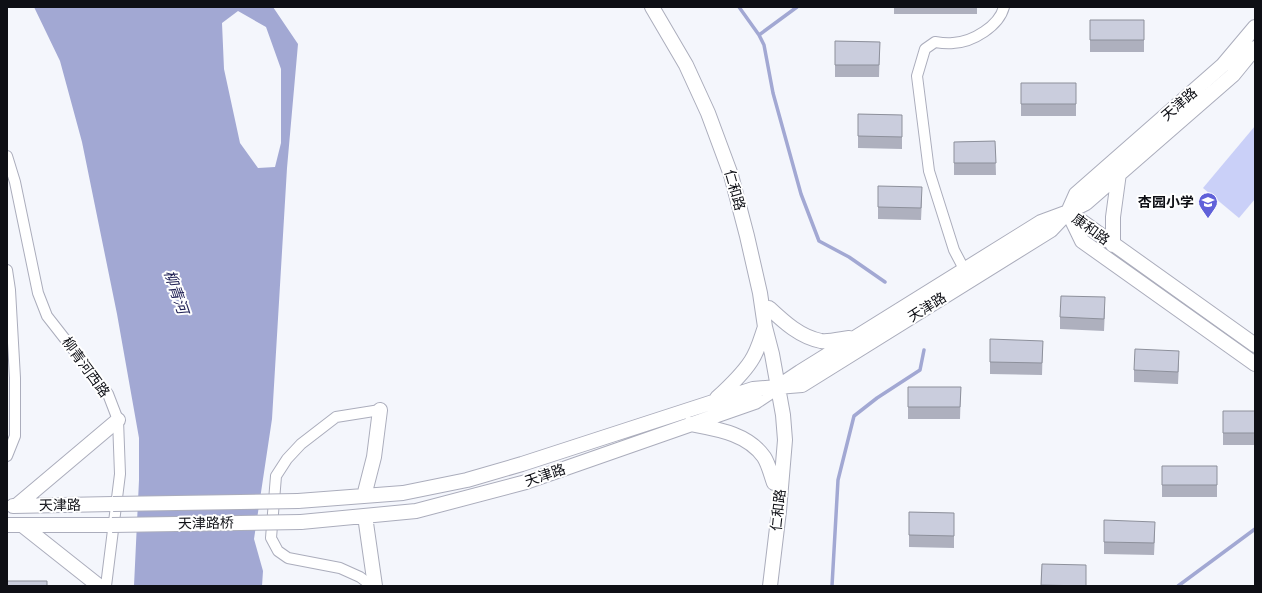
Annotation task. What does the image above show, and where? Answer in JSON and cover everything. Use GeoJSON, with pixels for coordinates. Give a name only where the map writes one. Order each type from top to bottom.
{"type":"FeatureCollection","features":[{"type":"Feature","properties":{"kind":"main road","name":"仁和路"},"geometry":{"type":"LineString","coordinates":[[652,7],[686,65],[708,113],[731,175],[760,292],[765,327],[772,354],[783,415],[785,440],[779,511],[770,586]]}},
{"type":"Feature","properties":{"kind":"main road","name":"仁和路"},"geometry":{"type":"LineString","coordinates":[[660,7],[694,67],[714,111],[738,173],[754,234],[778,352],[779,440],[763,586]]}},
{"type":"Feature","properties":{"kind":"main road","name":"天津路"},"geometry":{"type":"LineString","coordinates":[[298,502],[403,492],[467,480],[522,464],[754,389],[802,385],[1051,230],[1068,212],[1076,194],[1223,65],[1255,28]]}},
{"type":"Feature","properties":{"kind":"main road","name":"天津路"},"geometry":{"type":"LineString","coordinates":[[301,522],[416,511],[526,482],[755,402],[854,338],[1041,222],[1068,212],[1086,203],[1233,75],[1255,48]]}},
{"type":"Feature","properties":{"kind":"main road"},"geometry":{"type":"LineString","coordinates":[[1114,245],[1113,217],[1119,174]]}},
{"type":"Feature","properties":{"kind":"main road","name":"康和路"},"geometry":{"type":"LineString","coordinates":[[1068,212],[1255,346]]}},
{"type":"Feature","properties":{"kind":"main road","name":"康和路"},"geometry":{"type":"LineString","coordinates":[[1068,212],[1082,241],[1255,364]]}},
{"type":"Feature","properties":{"kind":"main road"},"geometry":{"type":"LineString","coordinates":[[769,308],[784,323],[799,332],[822,341],[854,338]]}},
{"type":"Feature","properties":{"kind":"main road"},"geometry":{"type":"LineString","coordinates":[[713,402],[730,387],[751,361],[765,327]]}},
{"type":"Feature","properties":{"kind":"main road"},"geometry":{"type":"LineString","coordinates":[[364,496],[374,457],[380,410]]}},
{"type":"Feature","properties":{"kind":"main road"},"geometry":{"type":"LineString","coordinates":[[12,506],[118,420]]}},
{"type":"Feature","properties":{"kind":"main road"},"geometry":{"type":"LineString","coordinates":[[689,424],[726,431],[748,441],[764,458],[774,483]]}},
{"type":"Feature","properties":{"kind":"main road","name":"天津路桥"},"geometry":{"type":"LineString","coordinates":[[113,504],[298,502]]}},
{"type":"Feature","properties":{"kind":"main road","name":"天津路"},"geometry":{"type":"LineString","coordinates":[[12,506],[113,504]]}},
{"type":"Feature","properties":{"kind":"main road"},"geometry":{"type":"LineString","coordinates":[[365,516],[376,586]]}},
{"type":"Feature","properties":{"kind":"main road","name":"天津路桥"},"geometry":{"type":"LineString","coordinates":[[112,524],[301,522]]}},
{"type":"Feature","properties":{"kind":"main road","name":"天津路"},"geometry":{"type":"LineString","coordinates":[[7,525],[112,524]]}},
{"type":"Feature","properties":{"kind":"main road"},"geometry":{"type":"LineString","coordinates":[[22,525],[99,586]]}},
{"type":"Feature","properties":{"kind":"street"},"geometry":{"type":"LineString","coordinates":[[964,269],[954,250],[929,171],[917,76],[926,49],[935,42],[954,44],[976,37],[992,27],[1004,7]]}},
{"type":"Feature","properties":{"kind":"street","name":"柳青河西路"},"geometry":{"type":"LineString","coordinates":[[7,156],[15,182],[38,292],[47,316],[108,394],[118,420],[120,474],[106,586]]}},
{"type":"Feature","properties":{"kind":"street"},"geometry":{"type":"LineString","coordinates":[[7,270],[10,290],[15,378],[15,436],[7,456]]}},
{"type":"Feature","properties":{"kind":"street"},"geometry":{"type":"LineString","coordinates":[[372,586],[360,577],[340,568],[288,558],[278,551],[271,538],[276,476],[288,459],[301,444],[336,417],[380,410]]}},
{"type":"Feature","properties":{"kind":"shaded area"},"geometry":{"type":"Polygon","coordinates":[[[1255,126],[1255,199],[1239,218],[1203,188],[1255,126]]]}},
{"type":"Feature","properties":{"kind":"water","name":"柳青河"},"geometry":{"type":"Polygon","coordinates":[[[34,7],[273,7],[298,44],[287,168],[272,419],[254,539],[263,571],[262,586],[134,586],[139,480],[139,438],[117,314],[82,142],[60,61],[34,7]],[[238,11],[222,23],[224,69],[240,143],[258,168],[275,167],[281,143],[281,69],[266,27],[238,11]]]}},
{"type":"Feature","properties":{"kind":"building"},"geometry":{"type":"Polygon","coordinates":[[[1090,20],[1144,20],[1144,40],[1090,40],[1090,20]]]}},
{"type":"Feature","properties":{"kind":"building"},"geometry":{"type":"Polygon","coordinates":[[[835,41],[880,42],[879,65],[835,65],[835,41]]]}},
{"type":"Feature","properties":{"kind":"building"},"geometry":{"type":"Polygon","coordinates":[[[1021,83],[1076,83],[1076,104],[1021,104],[1021,83]]]}},
{"type":"Feature","properties":{"kind":"building"},"geometry":{"type":"Polygon","coordinates":[[[858,114],[902,115],[902,137],[858,136],[858,114]]]}},
{"type":"Feature","properties":{"kind":"building"},"geometry":{"type":"Polygon","coordinates":[[[995,141],[996,163],[954,163],[954,142],[995,141]]]}},
{"type":"Feature","properties":{"kind":"building"},"geometry":{"type":"Polygon","coordinates":[[[878,186],[922,187],[921,208],[878,207],[878,186]]]}},
{"type":"Feature","properties":{"kind":"building"},"geometry":{"type":"Polygon","coordinates":[[[1061,296],[1105,297],[1104,319],[1060,317],[1061,296]]]}},
{"type":"Feature","properties":{"kind":"building"},"geometry":{"type":"Polygon","coordinates":[[[990,339],[1043,341],[1042,363],[990,362],[990,339]]]}},
{"type":"Feature","properties":{"kind":"building"},"geometry":{"type":"Polygon","coordinates":[[[1135,349],[1179,351],[1178,372],[1134,370],[1135,349]]]}},
{"type":"Feature","properties":{"kind":"building"},"geometry":{"type":"Polygon","coordinates":[[[908,387],[961,387],[960,407],[908,407],[908,387]]]}},
{"type":"Feature","properties":{"kind":"building"},"geometry":{"type":"Polygon","coordinates":[[[1223,411],[1255,411],[1255,433],[1223,433],[1223,411]]]}},
{"type":"Feature","properties":{"kind":"building"},"geometry":{"type":"Polygon","coordinates":[[[1162,466],[1217,466],[1217,485],[1162,485],[1162,466]]]}},
{"type":"Feature","properties":{"kind":"building"},"geometry":{"type":"Polygon","coordinates":[[[909,512],[954,513],[954,536],[909,535],[909,512]]]}},
{"type":"Feature","properties":{"kind":"building"},"geometry":{"type":"Polygon","coordinates":[[[1104,520],[1155,522],[1154,543],[1104,542],[1104,520]]]}},
{"type":"Feature","properties":{"kind":"building"},"geometry":{"type":"Polygon","coordinates":[[[1042,564],[1086,565],[1086,586],[1041,585],[1042,564]]]}},
{"type":"Feature","properties":{"kind":"building"},"geometry":{"type":"Polygon","coordinates":[[[7,581],[47,581],[47,586],[7,586],[7,581]]]}},
{"type":"Feature","properties":{"kind":"waterway"},"geometry":{"type":"LineString","coordinates":[[739,7],[759,35],[764,45],[773,93],[801,194],[819,241],[849,257],[885,282]]}},
{"type":"Feature","properties":{"kind":"waterway"},"geometry":{"type":"LineString","coordinates":[[759,35],[797,7]]}},
{"type":"Feature","properties":{"kind":"waterway"},"geometry":{"type":"LineString","coordinates":[[832,586],[838,480],[854,416],[877,398],[920,370],[924,350]]}},
{"type":"Feature","properties":{"kind":"waterway"},"geometry":{"type":"LineString","coordinates":[[1178,586],[1255,529]]}},
{"type":"Feature","properties":{"kind":"place","name":"杏园小学"},"geometry":{"type":"Point","coordinates":[1208,219]}}]}
